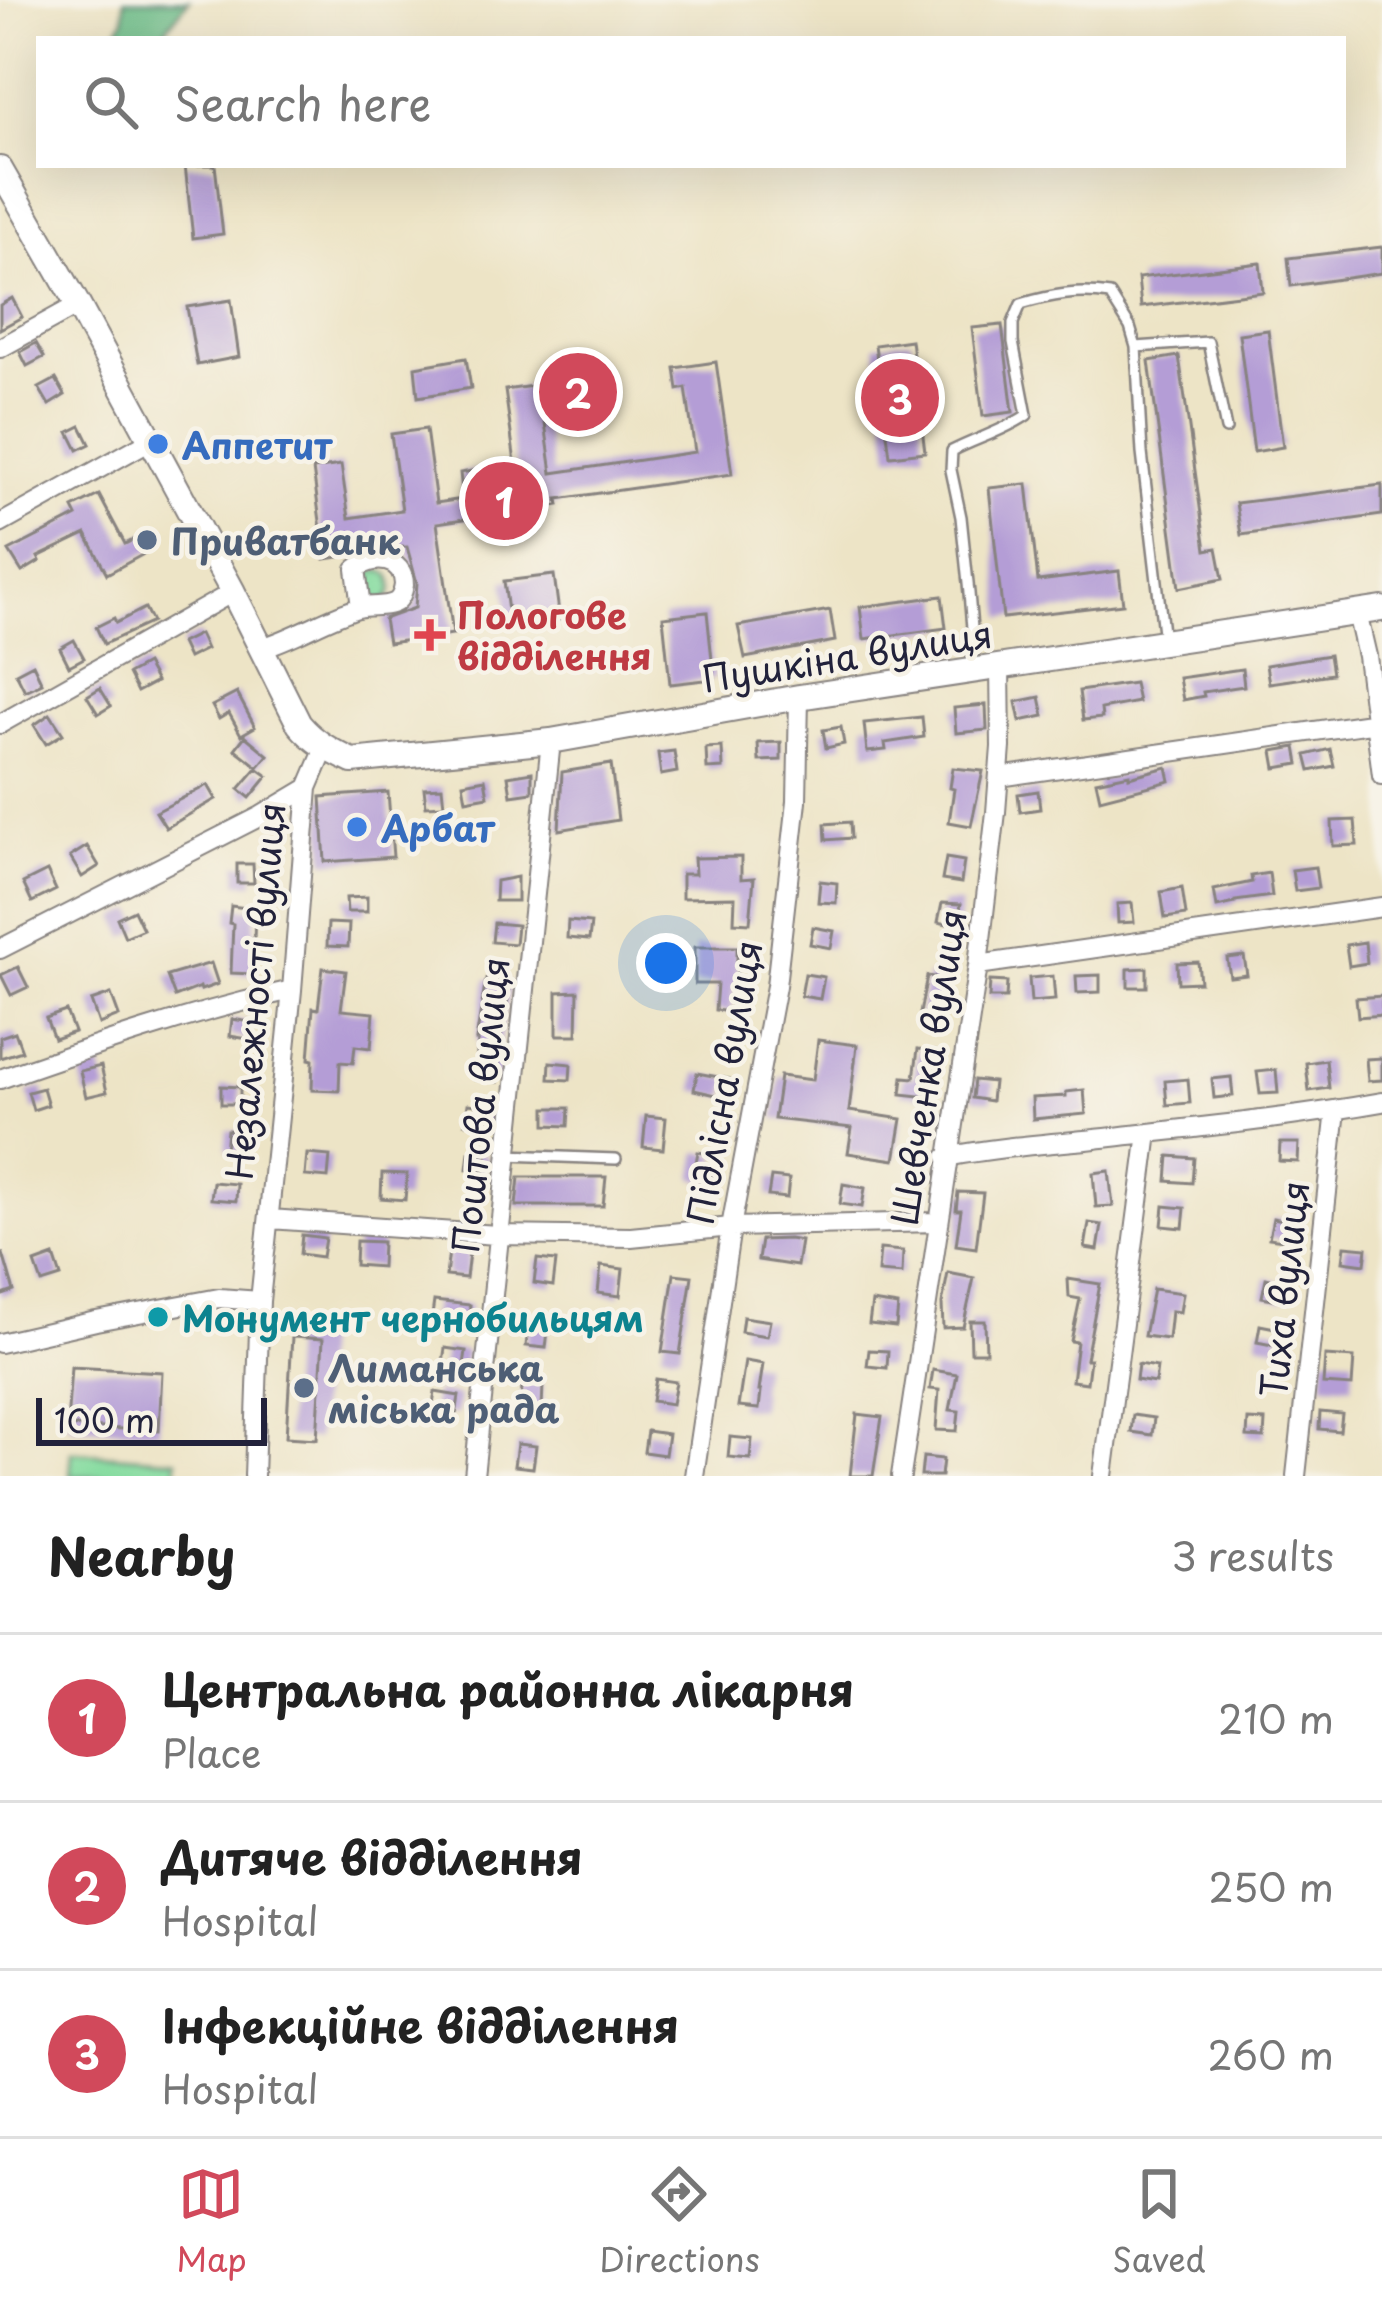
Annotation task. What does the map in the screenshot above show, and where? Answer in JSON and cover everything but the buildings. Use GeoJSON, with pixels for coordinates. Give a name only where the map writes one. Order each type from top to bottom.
{"type":"FeatureCollection","features":[{"type":"Feature","properties":{"kind":"main road"},"geometry":{"type":"LineString","coordinates":[[3,180],[78,305],[299,724],[325,748]]}},
{"type":"Feature","properties":{"kind":"main road","name":"Пушкіна вулиця"},"geometry":{"type":"LineString","coordinates":[[325,748],[352,761],[551,741],[968,671],[1370,611]]}},
{"type":"Feature","properties":{"kind":"street"},"geometry":{"type":"LineString","coordinates":[[0,348],[78,305]]}},
{"type":"Feature","properties":{"kind":"street"},"geometry":{"type":"LineString","coordinates":[[0,524],[149,441]]}},
{"type":"Feature","properties":{"kind":"street"},"geometry":{"type":"LineString","coordinates":[[0,724],[232,592]]}},
{"type":"Feature","properties":{"kind":"street"},"geometry":{"type":"LineString","coordinates":[[261,648],[361,607]]}},
{"type":"Feature","properties":{"kind":"street"},"geometry":{"type":"LineString","coordinates":[[1370,611],[1382,775]]}},
{"type":"Feature","properties":{"kind":"street","name":"Шевченка вулиця"},"geometry":{"type":"LineString","coordinates":[[901,1476],[978,965],[999,777],[1000,666]]}},
{"type":"Feature","properties":{"kind":"street","name":"Підлісна вулиця"},"geometry":{"type":"LineString","coordinates":[[694,1476],[731,1227],[776,986],[797,801],[799,698]]}},
{"type":"Feature","properties":{"kind":"street"},"geometry":{"type":"LineString","coordinates":[[999,777],[1376,722]]}},
{"type":"Feature","properties":{"kind":"street","name":"Поштова вулиця"},"geometry":{"type":"LineString","coordinates":[[474,1476],[551,741]]}},
{"type":"Feature","properties":{"kind":"street","name":"Незалежності вулиця"},"geometry":{"type":"LineString","coordinates":[[254,1476],[260,1301],[308,788],[325,748]]}},
{"type":"Feature","properties":{"kind":"street"},"geometry":{"type":"LineString","coordinates":[[0,949],[308,788]]}},
{"type":"Feature","properties":{"kind":"street"},"geometry":{"type":"LineString","coordinates":[[978,965],[1382,907]]}},
{"type":"Feature","properties":{"kind":"street"},"geometry":{"type":"LineString","coordinates":[[0,1079],[128,1034],[292,990]]}},
{"type":"Feature","properties":{"kind":"street"},"geometry":{"type":"LineString","coordinates":[[947,1157],[1382,1102]]}},
{"type":"Feature","properties":{"kind":"street","name":"Тиха вулиця"},"geometry":{"type":"LineString","coordinates":[[1296,1476],[1336,1110]]}},
{"type":"Feature","properties":{"kind":"street"},"geometry":{"type":"LineString","coordinates":[[1103,1476],[1148,1133]]}},
{"type":"Feature","properties":{"kind":"street"},"geometry":{"type":"LineString","coordinates":[[270,1220],[631,1237],[731,1227],[937,1222]]}},
{"type":"Feature","properties":{"kind":"street"},"geometry":{"type":"LineString","coordinates":[[0,1343],[219,1298],[260,1301]]}},
{"type":"Feature","properties":{"kind":"lane"},"geometry":{"type":"LineString","coordinates":[[968,671],[974,652],[952,451],[1010,428],[1027,415],[1013,323],[1021,304],[1051,295],[1110,295],[1130,327],[1136,347],[1142,453],[1164,641]]}},
{"type":"Feature","properties":{"kind":"lane"},"geometry":{"type":"LineString","coordinates":[[1136,347],[1208,341],[1226,429]]}},
{"type":"Feature","properties":{"kind":"lane"},"geometry":{"type":"LineString","coordinates":[[506,1155],[616,1160]]}},
{"type":"Feature","properties":{"kind":"green space"},"geometry":{"type":"Polygon","coordinates":[[[124,0],[189,0],[160,36],[114,36],[124,19],[124,0]]]}},
{"type":"Feature","properties":{"kind":"green space"},"geometry":{"type":"Polygon","coordinates":[[[380,570],[392,582],[385,601],[371,599],[367,590],[369,573],[380,570]]]}},
{"type":"Feature","properties":{"kind":"green space"},"geometry":{"type":"Polygon","coordinates":[[[72,1452],[177,1460],[176,1476],[70,1476],[72,1452]]]}},
{"type":"Feature","properties":{"kind":"place","name":"Дитяче відділення"},"geometry":{"type":"Point","coordinates":[578,392]}},
{"type":"Feature","properties":{"kind":"place","name":"Інфекційне відділення"},"geometry":{"type":"Point","coordinates":[900,398]}},
{"type":"Feature","properties":{"kind":"place","name":"Аппетит"},"geometry":{"type":"Point","coordinates":[158,444]}},
{"type":"Feature","properties":{"kind":"place","name":"Центральна районна лікарня"},"geometry":{"type":"Point","coordinates":[504,501]}},
{"type":"Feature","properties":{"kind":"place","name":"Приватбанк"},"geometry":{"type":"Point","coordinates":[147,540]}},
{"type":"Feature","properties":{"kind":"place","name":"Пологове відділення"},"geometry":{"type":"Point","coordinates":[430,635]}},
{"type":"Feature","properties":{"kind":"place","name":"Арбат"},"geometry":{"type":"Point","coordinates":[357,827]}},
{"type":"Feature","properties":{"kind":"place","name":"Монумент чернобильцям"},"geometry":{"type":"Point","coordinates":[158,1317]}},
{"type":"Feature","properties":{"kind":"place","name":"Лиманська міська рада"},"geometry":{"type":"Point","coordinates":[304,1388]}}]}
